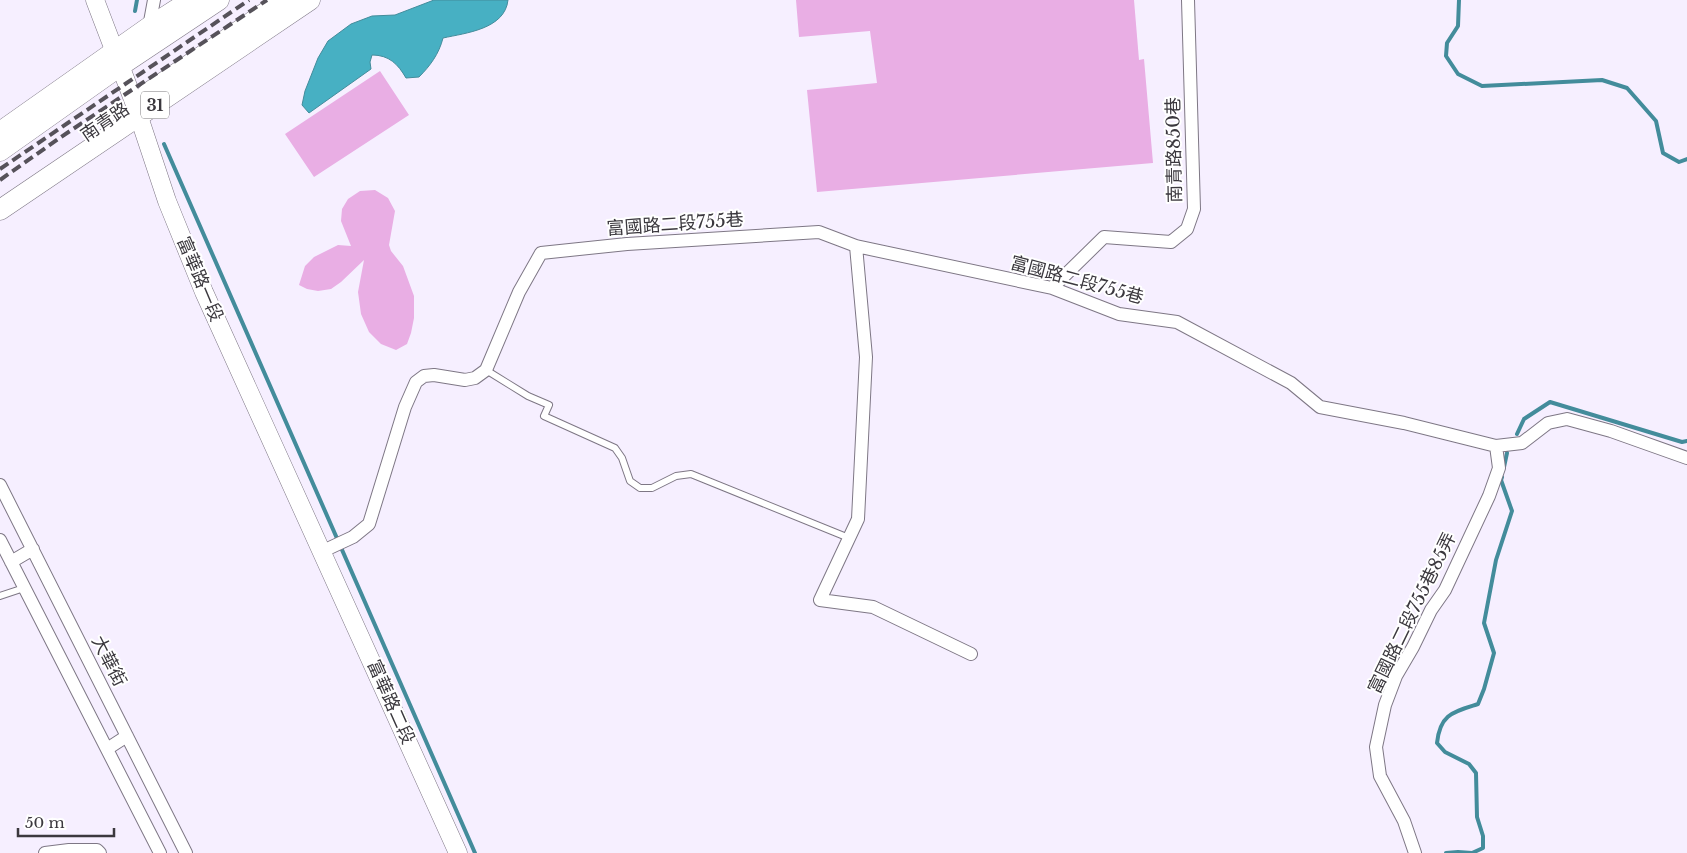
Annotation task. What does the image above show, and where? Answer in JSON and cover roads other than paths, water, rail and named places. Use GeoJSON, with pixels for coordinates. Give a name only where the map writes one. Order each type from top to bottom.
{"type":"FeatureCollection","features":[{"type":"Feature","properties":{"kind":"main road"},"geometry":{"type":"LineString","coordinates":[[0,132],[117,59],[149,27],[191,0]]}},
{"type":"Feature","properties":{"kind":"main road","name":"南青路"},"geometry":{"type":"LineString","coordinates":[[0,151],[117,59],[219,0]]}},
{"type":"Feature","properties":{"kind":"main road","name":"南青路"},"geometry":{"type":"LineString","coordinates":[[0,194],[137,109],[284,0]]}},
{"type":"Feature","properties":{"kind":"main road","name":"31"},"geometry":{"type":"LineString","coordinates":[[0,210],[137,109],[310,0]]}},
{"type":"Feature","properties":{"kind":"street","name":"富華路一段"},"geometry":{"type":"LineString","coordinates":[[95,0],[137,109],[167,201],[204,292],[328,548]]}},
{"type":"Feature","properties":{"kind":"street"},"geometry":{"type":"LineString","coordinates":[[149,27],[154,0]]}},
{"type":"Feature","properties":{"kind":"street","name":"南青路850巷"},"geometry":{"type":"LineString","coordinates":[[1052,288],[1104,237],[1172,242],[1187,229],[1194,210],[1188,0]]}},
{"type":"Feature","properties":{"kind":"street","name":"富國路二段755巷"},"geometry":{"type":"LineString","coordinates":[[486,370],[519,292],[541,254],[627,244],[819,232],[856,246],[1052,288],[1119,314],[1177,322],[1291,383],[1320,407],[1404,423],[1496,446],[1522,443],[1548,423],[1567,419],[1611,431],[1687,458]]}},
{"type":"Feature","properties":{"kind":"street"},"geometry":{"type":"LineString","coordinates":[[856,246],[866,357],[858,518],[820,600],[873,607],[971,654]]}},
{"type":"Feature","properties":{"kind":"street"},"geometry":{"type":"LineString","coordinates":[[328,548],[353,537],[369,524],[405,408],[416,382],[424,376],[434,375],[465,380],[475,378],[486,370]]}},
{"type":"Feature","properties":{"kind":"street","name":"富國路二段755巷85弄"},"geometry":{"type":"LineString","coordinates":[[1415,853],[1404,821],[1380,776],[1376,747],[1386,705],[1396,676],[1445,590],[1489,496],[1499,468],[1496,446]]}},
{"type":"Feature","properties":{"kind":"street","name":"大華街"},"geometry":{"type":"LineString","coordinates":[[0,485],[186,853]]}},
{"type":"Feature","properties":{"kind":"street"},"geometry":{"type":"LineString","coordinates":[[0,540],[107,749],[156,852]]}},
{"type":"Feature","properties":{"kind":"street","name":"富華路二段"},"geometry":{"type":"LineString","coordinates":[[328,548],[458,853]]}},
{"type":"Feature","properties":{"kind":"street"},"geometry":{"type":"LineString","coordinates":[[11,562],[33,549]]}},
{"type":"Feature","properties":{"kind":"street"},"geometry":{"type":"LineString","coordinates":[[107,749],[128,736]]}},
{"type":"Feature","properties":{"kind":"street"},"geometry":{"type":"LineString","coordinates":[[45,853],[69,850],[97,850],[100,853]]}},
{"type":"Feature","properties":{"kind":"lane"},"geometry":{"type":"LineString","coordinates":[[486,370],[528,396],[549,405],[544,416],[615,448],[622,458],[630,480],[640,488],[652,488],[676,476],[690,474],[849,538]]}},
{"type":"Feature","properties":{"kind":"lane"},"geometry":{"type":"LineString","coordinates":[[0,596],[24,588]]}},
{"type":"Feature","properties":{"kind":"water"},"geometry":{"type":"Polygon","coordinates":[[[434,0],[508,0],[505,10],[492,23],[483,28],[443,38],[434,59],[419,77],[406,78],[400,68],[392,61],[378,55],[372,55],[371,69],[309,113],[302,105],[305,91],[318,58],[328,41],[351,24],[372,16],[395,15],[434,0]]]}},
{"type":"Feature","properties":{"kind":"waterway"},"geometry":{"type":"LineString","coordinates":[[135,11],[137,0]]}},
{"type":"Feature","properties":{"kind":"waterway"},"geometry":{"type":"LineString","coordinates":[[1459,0],[1458,26],[1447,43],[1446,56],[1458,74],[1482,86],[1602,80],[1627,88],[1656,121],[1663,153],[1679,162],[1687,159]]}},
{"type":"Feature","properties":{"kind":"waterway"},"geometry":{"type":"LineString","coordinates":[[164,144],[475,853]]}},
{"type":"Feature","properties":{"kind":"waterway"},"geometry":{"type":"LineString","coordinates":[[1517,434],[1524,419],[1550,402],[1682,442],[1687,441]]}},
{"type":"Feature","properties":{"kind":"waterway"},"geometry":{"type":"LineString","coordinates":[[1504,467],[1507,453]]}},
{"type":"Feature","properties":{"kind":"waterway"},"geometry":{"type":"LineString","coordinates":[[1446,853],[1472,853],[1483,848],[1483,836],[1477,817],[1476,773],[1469,764],[1445,752],[1437,743],[1441,726],[1449,716],[1461,709],[1478,704],[1494,653],[1484,623],[1496,560],[1512,511],[1501,480],[1502,477]]}},
{"type":"Feature","properties":{"kind":"railway"},"geometry":{"type":"LineString","coordinates":[[0,169],[249,0]]}},
{"type":"Feature","properties":{"kind":"railway"},"geometry":{"type":"LineString","coordinates":[[0,180],[61,137],[267,0]]}}]}
